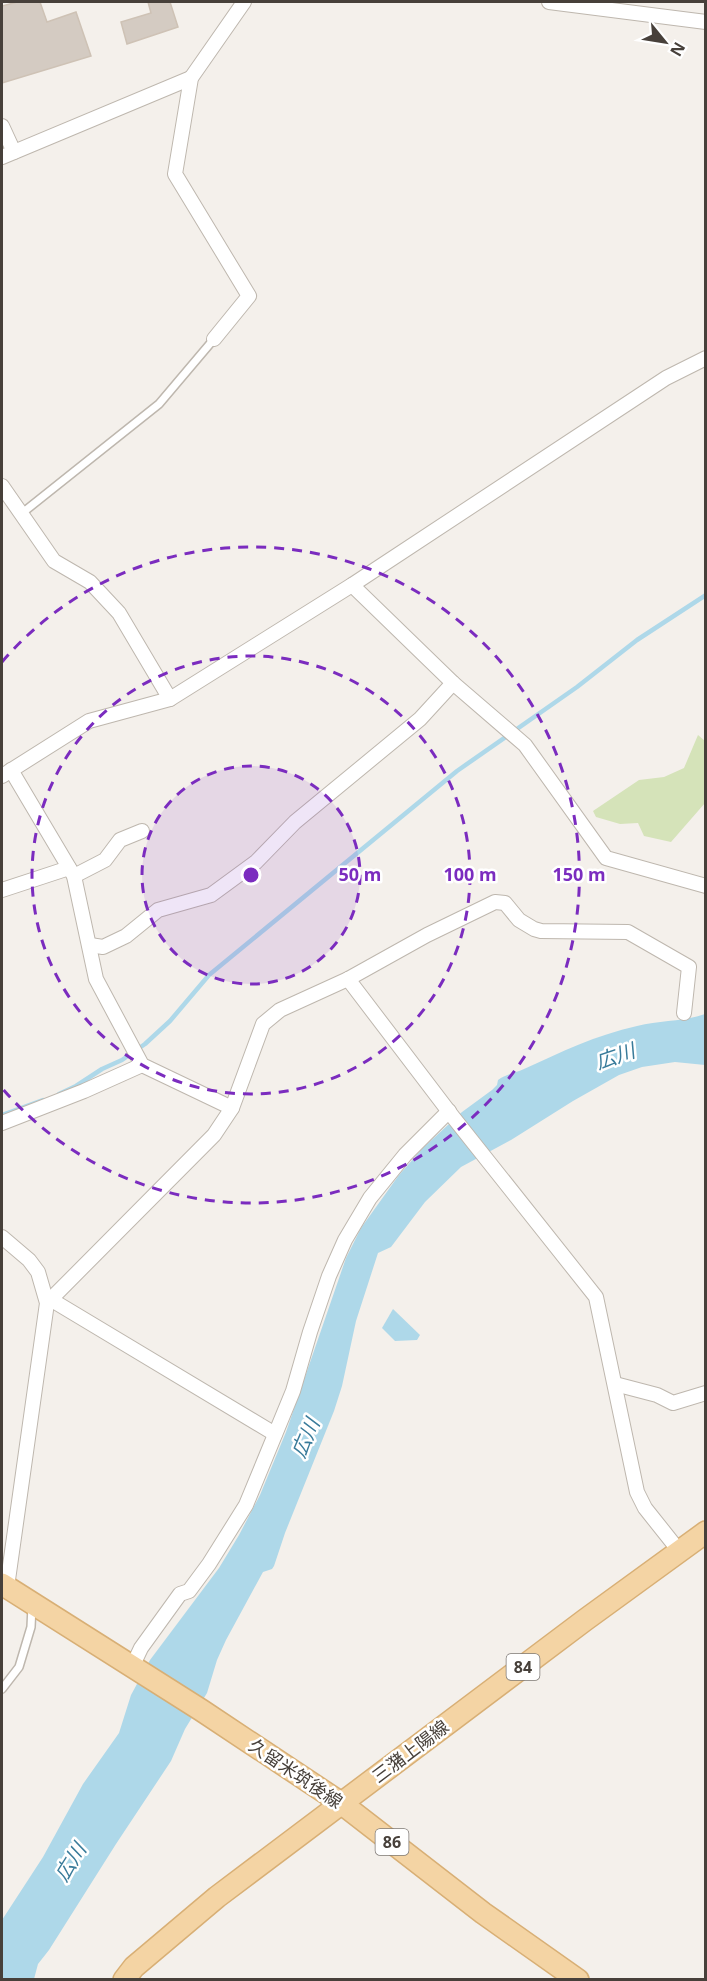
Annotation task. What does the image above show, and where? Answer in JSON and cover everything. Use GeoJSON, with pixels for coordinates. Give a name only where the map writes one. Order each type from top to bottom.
{"type":"FeatureCollection","features":[{"type":"Feature","properties":{"kind":"main road","name":"三潴上陽線"},"geometry":{"type":"LineString","coordinates":[[124,1980],[134,1967],[217,1897],[705,1532]]}},
{"type":"Feature","properties":{"kind":"main road","name":"久留米筑後線"},"geometry":{"type":"LineString","coordinates":[[4,1586],[201,1710],[341,1803],[483,1913],[578,1980]]}},
{"type":"Feature","properties":{"kind":"street"},"geometry":{"type":"LineString","coordinates":[[214,339],[249,296],[175,174],[192,78],[244,2]]}},
{"type":"Feature","properties":{"kind":"street"},"geometry":{"type":"LineString","coordinates":[[549,2],[705,22]]}},
{"type":"Feature","properties":{"kind":"street"},"geometry":{"type":"LineString","coordinates":[[2,126],[8,155],[192,78]]}},
{"type":"Feature","properties":{"kind":"street"},"geometry":{"type":"LineString","coordinates":[[232,1108],[142,1065],[96,978],[71,872],[6,773],[89,722],[170,699],[352,585],[666,378],[705,358]]}},
{"type":"Feature","properties":{"kind":"street"},"geometry":{"type":"LineString","coordinates":[[2,486],[54,561],[90,582],[119,613],[170,699]]}},
{"type":"Feature","properties":{"kind":"street"},"geometry":{"type":"LineString","coordinates":[[352,585],[453,682],[525,745],[606,858],[705,886]]}},
{"type":"Feature","properties":{"kind":"street"},"geometry":{"type":"LineString","coordinates":[[90,945],[103,947],[126,936],[158,910],[211,895],[256,862],[295,822],[420,719],[453,682]]}},
{"type":"Feature","properties":{"kind":"street"},"geometry":{"type":"LineString","coordinates":[[2,890],[71,872],[105,860],[120,840],[142,831]]}},
{"type":"Feature","properties":{"kind":"street"},"geometry":{"type":"LineString","coordinates":[[49,1301],[214,1135],[232,1108],[263,1024],[280,1010],[348,979],[427,935],[495,903],[505,903],[519,920],[541,931],[628,932],[689,967],[684,1013]]}},
{"type":"Feature","properties":{"kind":"street"},"geometry":{"type":"LineString","coordinates":[[348,979],[451,1114],[596,1297],[637,1492],[645,1508],[680,1552]]}},
{"type":"Feature","properties":{"kind":"street"},"geometry":{"type":"LineString","coordinates":[[2,1123],[84,1091],[142,1065]]}},
{"type":"Feature","properties":{"kind":"street"},"geometry":{"type":"LineString","coordinates":[[135,1669],[141,1648],[180,1594],[189,1591],[209,1564],[246,1505],[293,1391],[329,1276],[345,1240],[370,1198],[405,1155],[451,1114]]}},
{"type":"Feature","properties":{"kind":"street"},"geometry":{"type":"LineString","coordinates":[[2,1237],[29,1260],[38,1272],[49,1301],[4,1586]]}},
{"type":"Feature","properties":{"kind":"street"},"geometry":{"type":"LineString","coordinates":[[49,1301],[274,1434]]}},
{"type":"Feature","properties":{"kind":"street"},"geometry":{"type":"LineString","coordinates":[[615,1384],[657,1395],[673,1403],[705,1394]]}},
{"type":"Feature","properties":{"kind":"lane"},"geometry":{"type":"LineString","coordinates":[[21,514],[159,404],[214,339]]}},
{"type":"Feature","properties":{"kind":"lane"},"geometry":{"type":"LineString","coordinates":[[2,1689],[20,1667],[31,1627],[32,1603]]}},
{"type":"Feature","properties":{"kind":"green space"},"geometry":{"type":"Polygon","coordinates":[[[698,735],[705,741],[705,803],[671,842],[644,836],[638,823],[620,824],[596,817],[593,811],[639,780],[664,777],[684,768],[698,735]]]}},
{"type":"Feature","properties":{"kind":"water","name":"広川"},"geometry":{"type":"Polygon","coordinates":[[[705,1014],[705,1065],[675,1062],[642,1067],[619,1075],[573,1101],[511,1140],[461,1167],[425,1202],[391,1247],[378,1253],[356,1321],[342,1386],[334,1411],[274,1566],[263,1572],[226,1640],[207,1693],[185,1729],[171,1761],[38,1964],[34,1979],[2,1980],[2,1920],[43,1857],[83,1784],[119,1733],[131,1695],[150,1660],[219,1568],[239,1535],[260,1495],[286,1432],[346,1258],[361,1228],[399,1175],[423,1148],[462,1112],[492,1090],[498,1080],[504,1076],[607,1034],[646,1024],[705,1014]]]}},
{"type":"Feature","properties":{"kind":"water"},"geometry":{"type":"Polygon","coordinates":[[[393,1309],[420,1335],[417,1340],[395,1341],[382,1328],[393,1309]]]}},
{"type":"Feature","properties":{"kind":"building"},"geometry":{"type":"Polygon","coordinates":[[[17,2],[40,2],[47,22],[76,12],[91,56],[2,83],[2,6],[17,2]]]}},
{"type":"Feature","properties":{"kind":"building"},"geometry":{"type":"Polygon","coordinates":[[[148,2],[170,2],[178,27],[127,44],[121,22],[151,13],[148,2]]]}},
{"type":"Feature","properties":{"kind":"waterway"},"geometry":{"type":"LineString","coordinates":[[59,1094],[122,1060],[145,1044],[170,1021],[209,975],[457,771],[577,687],[637,640],[706,595]]}},
{"type":"Feature","properties":{"kind":"waterway"},"geometry":{"type":"LineString","coordinates":[[2,1115],[43,1100]]}}]}
